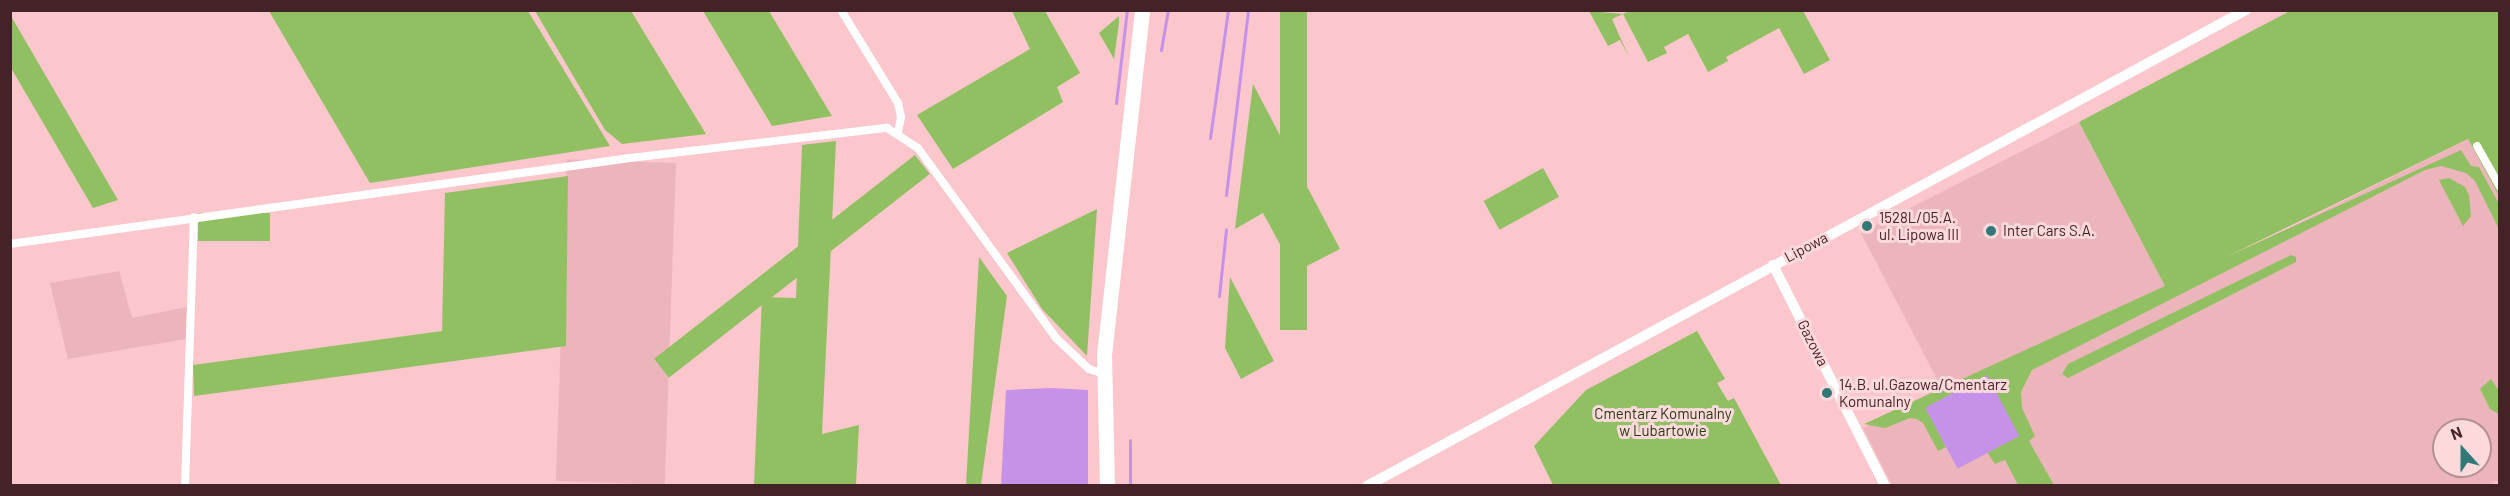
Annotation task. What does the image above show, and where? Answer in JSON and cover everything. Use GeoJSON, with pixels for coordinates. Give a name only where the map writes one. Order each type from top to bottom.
{"type":"FeatureCollection","features":[{"type":"Feature","properties":{"kind":"highway"},"geometry":{"type":"LineString","coordinates":[[1107,486],[1104,374],[1142,10]]}},
{"type":"Feature","properties":{"kind":"street"},"geometry":{"type":"LineString","coordinates":[[841,10],[898,103],[898,132]]}},
{"type":"Feature","properties":{"kind":"street","name":"Lipowa"},"geometry":{"type":"LineString","coordinates":[[1367,486],[2246,10]]}},
{"type":"Feature","properties":{"kind":"street"},"geometry":{"type":"LineString","coordinates":[[10,244],[194,217],[869,127],[898,132],[918,148],[939,180],[963,205],[1056,338],[1089,369],[1104,374]]}},
{"type":"Feature","properties":{"kind":"street"},"geometry":{"type":"LineString","coordinates":[[2477,146],[2499,187]]}},
{"type":"Feature","properties":{"kind":"street"},"geometry":{"type":"LineString","coordinates":[[185,486],[194,217]]}},
{"type":"Feature","properties":{"kind":"street","name":"Gazowa"},"geometry":{"type":"LineString","coordinates":[[1773,265],[1885,486]]}},
{"type":"Feature","properties":{"kind":"shaded area"},"geometry":{"type":"Polygon","coordinates":[[[2079,122],[2167,288],[2469,139],[2499,196],[2499,480],[2488,486],[1892,485],[1863,428],[1941,387],[1861,233],[2079,122]]]}},
{"type":"Feature","properties":{"kind":"shaded area"},"geometry":{"type":"Polygon","coordinates":[[[567,159],[676,163],[665,485],[556,481],[567,159]]]}},
{"type":"Feature","properties":{"kind":"shaded area"},"geometry":{"type":"Polygon","coordinates":[[[119,271],[132,318],[187,307],[186,339],[68,359],[50,283],[119,271]]]}},
{"type":"Feature","properties":{"kind":"shaded area"},"geometry":{"type":"Polygon","coordinates":[[[1987,375],[2019,436],[1958,469],[1925,408],[1987,375]]]}},
{"type":"Feature","properties":{"kind":"shaded area"},"geometry":{"type":"Polygon","coordinates":[[[1051,388],[1088,390],[1088,485],[1001,485],[1006,390],[1051,388]]]}},
{"type":"Feature","properties":{"kind":"green space"},"geometry":{"type":"Polygon","coordinates":[[[269,11],[528,11],[610,146],[370,183],[269,11]]]}},
{"type":"Feature","properties":{"kind":"green space"},"geometry":{"type":"Polygon","coordinates":[[[535,11],[631,11],[706,134],[622,144],[605,130],[535,11]]]}},
{"type":"Feature","properties":{"kind":"green space"},"geometry":{"type":"Polygon","coordinates":[[[703,11],[769,11],[832,116],[772,126],[703,11]]]}},
{"type":"Feature","properties":{"kind":"green space"},"geometry":{"type":"Polygon","coordinates":[[[1012,11],[1045,11],[1080,73],[1057,87],[1063,102],[953,169],[917,115],[1030,49],[1012,11]]]}},
{"type":"Feature","properties":{"kind":"green space"},"geometry":{"type":"Polygon","coordinates":[[[1280,11],[1307,11],[1307,330],[1280,330],[1280,11]]]}},
{"type":"Feature","properties":{"kind":"green space"},"geometry":{"type":"Polygon","coordinates":[[[1589,11],[1623,14],[1612,19],[1629,57],[1620,40],[1608,46],[1589,11]]]}},
{"type":"Feature","properties":{"kind":"green space"},"geometry":{"type":"Polygon","coordinates":[[[1629,11],[1803,11],[1830,60],[1804,74],[1779,28],[1726,57],[1728,61],[1708,72],[1688,34],[1664,47],[1667,53],[1648,62],[1623,14],[1629,11]]]}},
{"type":"Feature","properties":{"kind":"green space"},"geometry":{"type":"Polygon","coordinates":[[[2290,11],[2499,11],[2499,196],[2468,139],[2226,257],[2461,150],[2471,166],[2479,167],[2499,204],[2499,229],[2475,181],[2466,173],[2441,166],[2425,170],[2032,370],[2021,392],[2022,408],[2035,436],[2029,441],[2054,485],[2018,485],[2005,460],[1995,464],[1987,452],[2019,436],[1926,407],[1946,447],[1938,451],[1923,423],[1917,419],[1910,418],[1885,428],[1864,424],[2165,286],[2079,122],[2290,11]]]}},
{"type":"Feature","properties":{"kind":"green space"},"geometry":{"type":"Polygon","coordinates":[[[10,16],[118,200],[93,208],[11,68],[10,16]]]}},
{"type":"Feature","properties":{"kind":"green space"},"geometry":{"type":"Polygon","coordinates":[[[1119,16],[1119,23],[1114,59],[1099,33],[1119,16]]]}},
{"type":"Feature","properties":{"kind":"green space"},"geometry":{"type":"Polygon","coordinates":[[[1253,84],[1340,249],[1295,272],[1263,213],[1235,229],[1253,84]]]}},
{"type":"Feature","properties":{"kind":"green space"},"geometry":{"type":"Polygon","coordinates":[[[836,141],[822,434],[859,425],[856,485],[754,485],[762,297],[796,298],[802,145],[836,141]]]}},
{"type":"Feature","properties":{"kind":"green space"},"geometry":{"type":"Polygon","coordinates":[[[915,155],[930,174],[669,378],[654,359],[915,155]]]}},
{"type":"Feature","properties":{"kind":"green space"},"geometry":{"type":"Polygon","coordinates":[[[1543,168],[1559,197],[1500,230],[1484,201],[1543,168]]]}},
{"type":"Feature","properties":{"kind":"green space"},"geometry":{"type":"Polygon","coordinates":[[[568,176],[566,346],[194,396],[193,365],[442,331],[445,193],[568,176]]]}},
{"type":"Feature","properties":{"kind":"green space"},"geometry":{"type":"Polygon","coordinates":[[[2449,178],[2465,187],[2469,195],[2471,216],[2463,226],[2439,180],[2449,178]]]}},
{"type":"Feature","properties":{"kind":"green space"},"geometry":{"type":"Polygon","coordinates":[[[1097,209],[1087,356],[1042,309],[1007,253],[1097,209]]]}},
{"type":"Feature","properties":{"kind":"green space"},"geometry":{"type":"Polygon","coordinates":[[[198,213],[270,213],[270,241],[198,241],[198,213]]]}},
{"type":"Feature","properties":{"kind":"green space"},"geometry":{"type":"Polygon","coordinates":[[[2291,255],[2296,257],[2296,262],[2068,378],[2062,374],[2068,364],[2291,255]]]}},
{"type":"Feature","properties":{"kind":"green space"},"geometry":{"type":"Polygon","coordinates":[[[979,257],[1007,296],[981,485],[966,485],[979,257]]]}},
{"type":"Feature","properties":{"kind":"green space"},"geometry":{"type":"Polygon","coordinates":[[[1230,277],[1274,361],[1241,379],[1225,348],[1230,277]]]}},
{"type":"Feature","properties":{"kind":"green space","name":"Cmentarz Komunalny w Lubartowie"},"geometry":{"type":"Polygon","coordinates":[[[1697,331],[1725,379],[1717,383],[1728,401],[1734,398],[1781,485],[1553,485],[1534,446],[1586,390],[1697,331]]]}},
{"type":"Feature","properties":{"kind":"green space"},"geometry":{"type":"Polygon","coordinates":[[[2491,379],[2499,391],[2499,414],[2490,409],[2480,389],[2491,379]]]}},
{"type":"Feature","properties":{"kind":"waterway"},"geometry":{"type":"LineString","coordinates":[[1116,103],[1127,10]]}},
{"type":"Feature","properties":{"kind":"waterway"},"geometry":{"type":"LineString","coordinates":[[1161,50],[1168,10]]}},
{"type":"Feature","properties":{"kind":"waterway"},"geometry":{"type":"LineString","coordinates":[[1210,138],[1228,10]]}},
{"type":"Feature","properties":{"kind":"waterway"},"geometry":{"type":"LineString","coordinates":[[1226,195],[1248,10]]}},
{"type":"Feature","properties":{"kind":"waterway"},"geometry":{"type":"LineString","coordinates":[[1219,296],[1226,229]]}},
{"type":"Feature","properties":{"kind":"waterway"},"geometry":{"type":"LineString","coordinates":[[1130,440],[1130,486]]}},
{"type":"Feature","properties":{"kind":"place","name":"1528L/05.A. ul. Lipowa III"},"geometry":{"type":"Point","coordinates":[1867,226]}},
{"type":"Feature","properties":{"kind":"place","name":"Inter Cars S.A."},"geometry":{"type":"Point","coordinates":[1991,231]}},
{"type":"Feature","properties":{"kind":"place","name":"14.B. ul.Gazowa/Cmentarz Komunalny"},"geometry":{"type":"Point","coordinates":[1827,393]}}]}
